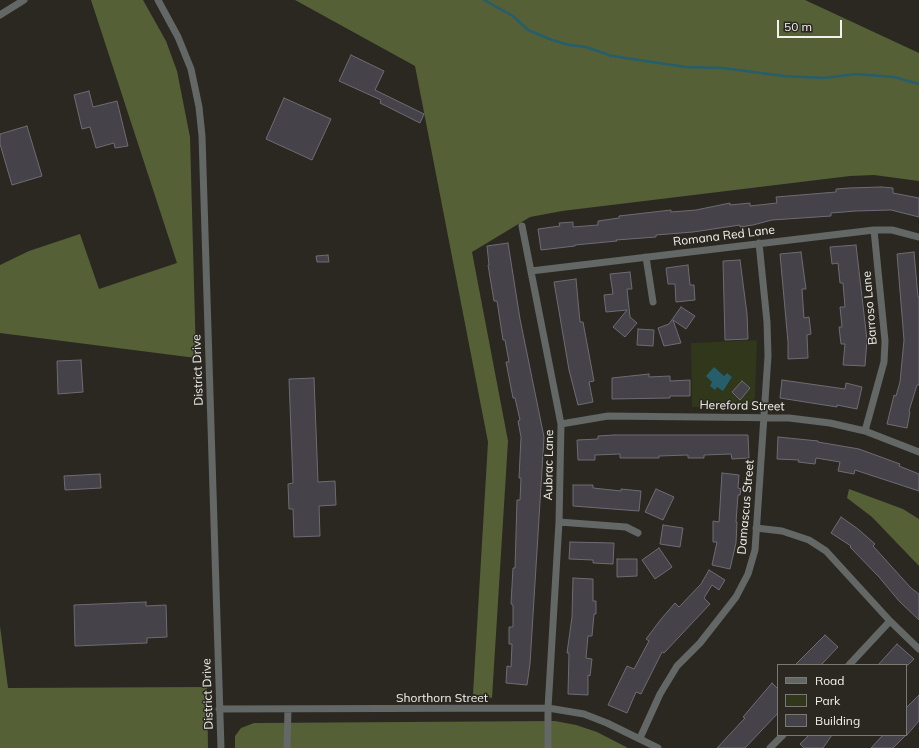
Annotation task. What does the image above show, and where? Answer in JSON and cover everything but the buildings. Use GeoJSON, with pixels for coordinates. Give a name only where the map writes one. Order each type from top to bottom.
{"type":"FeatureCollection","features":[{"type":"Feature","properties":{"kind":"street"},"geometry":{"type":"LineString","coordinates":[[0,15],[24,0]]}},
{"type":"Feature","properties":{"kind":"street","name":"District Drive"},"geometry":{"type":"LineString","coordinates":[[158,0],[178,37],[191,69],[199,107],[202,136],[221,748]]}},
{"type":"Feature","properties":{"kind":"street","name":"Aubrac Lane"},"geometry":{"type":"LineString","coordinates":[[522,226],[561,424],[559,522],[548,708],[548,748]]}},
{"type":"Feature","properties":{"kind":"street","name":"Romana Red Lane"},"geometry":{"type":"LineString","coordinates":[[531,271],[874,230],[892,230],[919,238]]}},
{"type":"Feature","properties":{"kind":"street","name":"Barroso Lane"},"geometry":{"type":"LineString","coordinates":[[864,431],[884,362],[885,341],[874,230]]}},
{"type":"Feature","properties":{"kind":"street","name":"Damascus Street"},"geometry":{"type":"LineString","coordinates":[[640,738],[660,694],[677,666],[700,643],[736,597],[748,574],[755,550],[768,343],[759,243]]}},
{"type":"Feature","properties":{"kind":"street"},"geometry":{"type":"LineString","coordinates":[[646,257],[653,302]]}},
{"type":"Feature","properties":{"kind":"street","name":"Hereford Street"},"geometry":{"type":"LineString","coordinates":[[561,424],[608,416],[789,418],[830,423],[864,431],[919,452]]}},
{"type":"Feature","properties":{"kind":"street"},"geometry":{"type":"LineString","coordinates":[[559,522],[626,527],[638,533]]}},
{"type":"Feature","properties":{"kind":"street"},"geometry":{"type":"LineString","coordinates":[[756,528],[782,531],[809,540],[826,551],[890,621],[919,649]]}},
{"type":"Feature","properties":{"kind":"street"},"geometry":{"type":"LineString","coordinates":[[850,664],[890,621]]}},
{"type":"Feature","properties":{"kind":"street","name":"Shorthorn Street"},"geometry":{"type":"LineString","coordinates":[[219,709],[548,708],[584,714],[607,722],[658,748]]}},
{"type":"Feature","properties":{"kind":"street"},"geometry":{"type":"LineString","coordinates":[[287,748],[288,709]]}},
{"type":"Feature","properties":{"kind":"street"},"geometry":{"type":"LineString","coordinates":[[770,748],[781,736]]}},
{"type":"Feature","properties":{"kind":"green space"},"geometry":{"type":"Polygon","coordinates":[[[91,0],[143,0],[166,41],[177,71],[190,137],[196,358],[0,333],[0,265],[29,251],[80,234],[99,289],[177,263],[91,0]]]}},
{"type":"Feature","properties":{"kind":"green space"},"geometry":{"type":"Polygon","coordinates":[[[295,0],[805,0],[919,53],[919,181],[874,175],[850,176],[562,211],[530,217],[472,252],[508,441],[492,698],[473,694],[488,442],[415,66],[295,0]]]}},
{"type":"Feature","properties":{"kind":"green space"},"geometry":{"type":"Polygon","coordinates":[[[757,340],[755,398],[751,405],[745,407],[692,407],[691,343],[757,340]]]}},
{"type":"Feature","properties":{"kind":"green space"},"geometry":{"type":"Polygon","coordinates":[[[849,489],[903,509],[919,519],[919,566],[872,517],[847,498],[849,489]]]}},
{"type":"Feature","properties":{"kind":"green space"},"geometry":{"type":"Polygon","coordinates":[[[0,626],[8,688],[207,687],[208,748],[0,748],[0,626]]]}},
{"type":"Feature","properties":{"kind":"green space"},"geometry":{"type":"Polygon","coordinates":[[[555,721],[576,725],[597,732],[628,748],[235,748],[235,736],[241,728],[254,723],[555,721]]]}},
{"type":"Feature","properties":{"kind":"water"},"geometry":{"type":"Polygon","coordinates":[[[714,367],[724,376],[727,373],[732,377],[723,391],[717,387],[715,390],[710,386],[712,382],[706,376],[714,367]]]}},
{"type":"Feature","properties":{"kind":"waterway"},"geometry":{"type":"LineString","coordinates":[[484,0],[513,16],[528,30],[552,40],[569,45],[586,47],[612,56],[686,67],[722,68],[784,76],[824,78],[856,74],[894,77],[919,84]]}}]}
